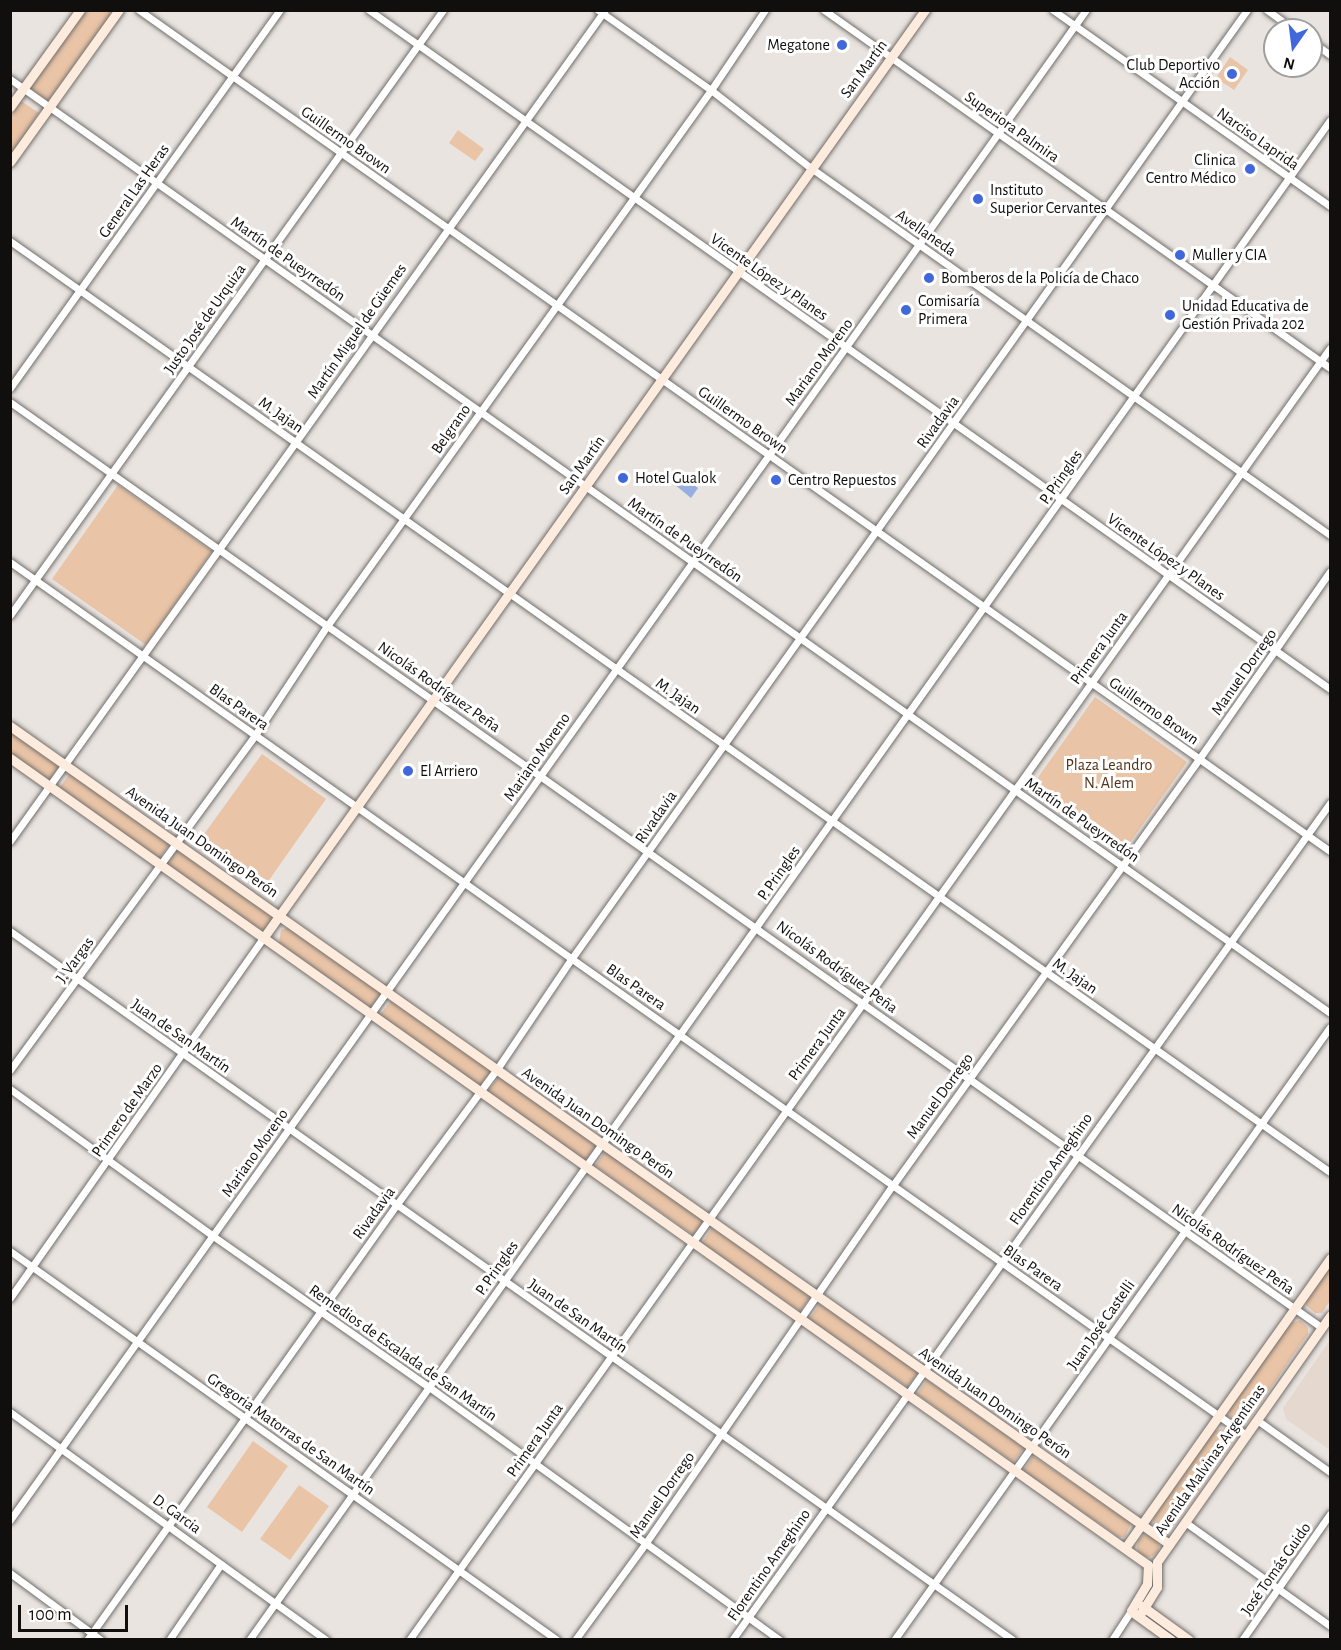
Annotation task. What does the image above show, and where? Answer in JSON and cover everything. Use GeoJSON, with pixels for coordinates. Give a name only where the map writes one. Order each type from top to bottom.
{"type":"FeatureCollection","features":[{"type":"Feature","properties":{"kind":"main road"},"geometry":{"type":"LineString","coordinates":[[10,107],[80,10]]}},
{"type":"Feature","properties":{"kind":"main road"},"geometry":{"type":"LineString","coordinates":[[10,162],[119,10]]}},
{"type":"Feature","properties":{"kind":"main road","name":"San Martín"},"geometry":{"type":"LineString","coordinates":[[264,937],[925,10]]}},
{"type":"Feature","properties":{"kind":"main road","name":"Avenida Juan Domingo Perón"},"geometry":{"type":"LineString","coordinates":[[10,726],[1169,1544]]}},
{"type":"Feature","properties":{"kind":"main road"},"geometry":{"type":"LineString","coordinates":[[10,758],[1125,1548],[1152,1563]]}},
{"type":"Feature","properties":{"kind":"main road","name":"Avenida Malvinas Argentinas"},"geometry":{"type":"LineString","coordinates":[[1125,1548],[1330,1259]]}},
{"type":"Feature","properties":{"kind":"main road","name":"Avenida Malvinas Argentinas"},"geometry":{"type":"LineString","coordinates":[[1138,1609],[1152,1563],[1185,1522],[1330,1316]]}},
{"type":"Feature","properties":{"kind":"main road"},"geometry":{"type":"LineString","coordinates":[[1138,1609],[1171,1640]]}},
{"type":"Feature","properties":{"kind":"main road"},"geometry":{"type":"LineString","coordinates":[[1138,1609],[1189,1640]]}},
{"type":"Feature","properties":{"kind":"street","name":"Guillermo Brown"},"geometry":{"type":"LineString","coordinates":[[139,10],[1330,851]]}},
{"type":"Feature","properties":{"kind":"street","name":"General Las Heras"},"geometry":{"type":"LineString","coordinates":[[10,388],[280,10]]}},
{"type":"Feature","properties":{"kind":"street","name":"Vicente López y Planes"},"geometry":{"type":"LineString","coordinates":[[369,10],[1330,689]]}},
{"type":"Feature","properties":{"kind":"street","name":"Justo José de Urquiza"},"geometry":{"type":"LineString","coordinates":[[10,615],[443,10]]}},
{"type":"Feature","properties":{"kind":"street","name":"Belgrano"},"geometry":{"type":"LineString","coordinates":[[160,864],[255,735],[327,626],[711,90],[765,10]]}},
{"type":"Feature","properties":{"kind":"street","name":"Superiora Palmira"},"geometry":{"type":"LineString","coordinates":[[825,10],[1330,368]]}},
{"type":"Feature","properties":{"kind":"street","name":"Narciso Laprida"},"geometry":{"type":"LineString","coordinates":[[1053,10],[1330,206]]}},
{"type":"Feature","properties":{"kind":"street","name":"Mariano Moreno"},"geometry":{"type":"LineString","coordinates":[[10,1520],[1086,10]]}},
{"type":"Feature","properties":{"kind":"street","name":"Rivadavia"},"geometry":{"type":"LineString","coordinates":[[89,1636],[397,1204],[481,1091],[572,958],[1247,10]]}},
{"type":"Feature","properties":{"kind":"street","name":"Avellaneda"},"geometry":{"type":"LineString","coordinates":[[602,12],[711,90],[812,168],[1330,535]]}},
{"type":"Feature","properties":{"kind":"street","name":"Martín Miguel de Güemes"},"geometry":{"type":"LineString","coordinates":[[10,841],[602,12]]}},
{"type":"Feature","properties":{"kind":"street","name":"Martín de Pueyrredón"},"geometry":{"type":"LineString","coordinates":[[10,79],[1330,1013]]}},
{"type":"Feature","properties":{"kind":"street","name":"P. Pringles"},"geometry":{"type":"LineString","coordinates":[[249,1640],[1062,500],[1330,120]]}},
{"type":"Feature","properties":{"kind":"street","name":"M. Jajan"},"geometry":{"type":"LineString","coordinates":[[10,241],[1330,1172]]}},
{"type":"Feature","properties":{"kind":"street","name":"Primera Junta"},"geometry":{"type":"LineString","coordinates":[[409,1640],[1330,348]]}},
{"type":"Feature","properties":{"kind":"street","name":"Nicolás Rodríguez Peña"},"geometry":{"type":"LineString","coordinates":[[10,402],[648,852],[758,927],[1322,1328]]}},
{"type":"Feature","properties":{"kind":"street","name":"Blas Parera"},"geometry":{"type":"LineString","coordinates":[[10,562],[1246,1435]]}},
{"type":"Feature","properties":{"kind":"street","name":"Manuel Dorrego"},"geometry":{"type":"LineString","coordinates":[[575,1640],[722,1434],[893,1185],[1276,651],[1330,571]]}},
{"type":"Feature","properties":{"kind":"street","name":"Florentino Ameghino"},"geometry":{"type":"LineString","coordinates":[[732,1640],[1229,941],[1330,803]]}},
{"type":"Feature","properties":{"kind":"street","name":"J. Vargas"},"geometry":{"type":"LineString","coordinates":[[10,1070],[160,864]]}},
{"type":"Feature","properties":{"kind":"street","name":"Juan de San Martín"},"geometry":{"type":"LineString","coordinates":[[10,931],[1013,1640]]}},
{"type":"Feature","properties":{"kind":"street","name":"Primero de Marzo"},"geometry":{"type":"LineString","coordinates":[[10,1298],[184,1054],[264,937]]}},
{"type":"Feature","properties":{"kind":"street","name":"Juan José Castelli"},"geometry":{"type":"LineString","coordinates":[[894,1640],[1330,1027]]}},
{"type":"Feature","properties":{"kind":"street","name":"Remedios de Escalada de San Martín"},"geometry":{"type":"LineString","coordinates":[[10,1089],[780,1640]]}},
{"type":"Feature","properties":{"kind":"street","name":"Gregoria Matorras de San Martín"},"geometry":{"type":"LineString","coordinates":[[10,1251],[460,1569],[556,1640]]}},
{"type":"Feature","properties":{"kind":"street","name":"D. Garcia"},"geometry":{"type":"LineString","coordinates":[[10,1412],[169,1524],[327,1640]]}},
{"type":"Feature","properties":{"kind":"street"},"geometry":{"type":"LineString","coordinates":[[1257,1420],[1330,1472]]}},
{"type":"Feature","properties":{"kind":"street","name":"José Tomás Guido"},"geometry":{"type":"LineString","coordinates":[[1242,1640],[1330,1514]]}},
{"type":"Feature","properties":{"kind":"street"},"geometry":{"type":"LineString","coordinates":[[1185,1522],[1330,1626]]}},
{"type":"Feature","properties":{"kind":"street"},"geometry":{"type":"LineString","coordinates":[[169,1640],[221,1564]]}},
{"type":"Feature","properties":{"kind":"street"},"geometry":{"type":"LineString","coordinates":[[10,1573],[89,1636],[101,1640]]}},
{"type":"Feature","properties":{"kind":"street","name":"Avenida Malvinas Argentinas"},"geometry":{"type":"LineString","coordinates":[[1112,1640],[1138,1609]]}},
{"type":"Feature","properties":{"kind":"shaded area"},"geometry":{"type":"Polygon","coordinates":[[[1330,1340],[1330,1450],[1286,1419],[1283,1408],[1330,1340]]]}},
{"type":"Feature","properties":{"kind":"green space"},"geometry":{"type":"Polygon","coordinates":[[[86,10],[113,11],[48,101],[30,88],[86,10]]]}},
{"type":"Feature","properties":{"kind":"green space","name":"Club Deportivo Acción"},"geometry":{"type":"Polygon","coordinates":[[[1230,57],[1248,70],[1234,90],[1216,78],[1230,57]]]}},
{"type":"Feature","properties":{"kind":"green space"},"geometry":{"type":"Polygon","coordinates":[[[21,101],[39,113],[11,154],[11,116],[21,101]]]}},
{"type":"Feature","properties":{"kind":"green space"},"geometry":{"type":"Polygon","coordinates":[[[458,130],[484,149],[475,161],[449,143],[458,130]]]}},
{"type":"Feature","properties":{"kind":"green space"},"geometry":{"type":"Polygon","coordinates":[[[118,485],[212,551],[146,645],[52,579],[118,485]]]}},
{"type":"Feature","properties":{"kind":"green space","name":"Plaza Leandro N. Alem"},"geometry":{"type":"Polygon","coordinates":[[[1095,697],[1187,762],[1124,851],[1032,786],[1095,697]]]}},
{"type":"Feature","properties":{"kind":"green space"},"geometry":{"type":"Polygon","coordinates":[[[10,731],[61,766],[49,783],[11,756],[10,731]]]}},
{"type":"Feature","properties":{"kind":"green space"},"geometry":{"type":"Polygon","coordinates":[[[262,754],[326,799],[267,883],[202,837],[262,754]]]}},
{"type":"Feature","properties":{"kind":"green space"},"geometry":{"type":"Polygon","coordinates":[[[70,773],[170,843],[158,860],[58,790],[70,773]]]}},
{"type":"Feature","properties":{"kind":"green space"},"geometry":{"type":"Polygon","coordinates":[[[178,848],[271,915],[272,921],[265,931],[255,927],[166,864],[178,848]]]}},
{"type":"Feature","properties":{"kind":"green space"},"geometry":{"type":"Polygon","coordinates":[[[289,927],[383,994],[372,1009],[279,943],[281,930],[289,927]]]}},
{"type":"Feature","properties":{"kind":"green space"},"geometry":{"type":"Polygon","coordinates":[[[392,999],[492,1070],[480,1086],[380,1015],[392,999]]]}},
{"type":"Feature","properties":{"kind":"green space"},"geometry":{"type":"Polygon","coordinates":[[[500,1075],[598,1145],[586,1161],[488,1091],[500,1075]]]}},
{"type":"Feature","properties":{"kind":"green space"},"geometry":{"type":"Polygon","coordinates":[[[606,1150],[705,1221],[695,1236],[595,1166],[606,1150]]]}},
{"type":"Feature","properties":{"kind":"green space"},"geometry":{"type":"Polygon","coordinates":[[[712,1228],[811,1296],[800,1311],[702,1243],[712,1228]]]}},
{"type":"Feature","properties":{"kind":"green space"},"geometry":{"type":"Polygon","coordinates":[[[1326,1270],[1330,1270],[1330,1301],[1322,1313],[1315,1313],[1306,1305],[1306,1298],[1326,1270]]]}},
{"type":"Feature","properties":{"kind":"green space"},"geometry":{"type":"Polygon","coordinates":[[[820,1304],[918,1372],[908,1387],[809,1319],[820,1304]]]}},
{"type":"Feature","properties":{"kind":"green space"},"geometry":{"type":"Polygon","coordinates":[[[1300,1320],[1308,1328],[1308,1334],[1248,1421],[1242,1424],[1230,1418],[1229,1409],[1289,1324],[1300,1320]]]}},
{"type":"Feature","properties":{"kind":"green space"},"geometry":{"type":"Polygon","coordinates":[[[927,1380],[1024,1448],[1013,1462],[917,1394],[927,1380]]]}},
{"type":"Feature","properties":{"kind":"green space"},"geometry":{"type":"Polygon","coordinates":[[[1225,1428],[1233,1435],[1233,1442],[1170,1531],[1163,1534],[1153,1528],[1153,1519],[1214,1431],[1225,1428]]]}},
{"type":"Feature","properties":{"kind":"green space"},"geometry":{"type":"Polygon","coordinates":[[[253,1441],[288,1466],[242,1532],[207,1507],[253,1441]]]}},
{"type":"Feature","properties":{"kind":"green space"},"geometry":{"type":"Polygon","coordinates":[[[1033,1456],[1131,1523],[1125,1537],[1119,1537],[1023,1471],[1033,1456]]]}},
{"type":"Feature","properties":{"kind":"green space"},"geometry":{"type":"Polygon","coordinates":[[[299,1485],[329,1506],[290,1560],[260,1539],[299,1485]]]}},
{"type":"Feature","properties":{"kind":"green space"},"geometry":{"type":"Polygon","coordinates":[[[1148,1535],[1156,1538],[1159,1546],[1156,1554],[1148,1557],[1140,1554],[1137,1546],[1140,1538],[1148,1535]]]}},
{"type":"Feature","properties":{"kind":"water"},"geometry":{"type":"Polygon","coordinates":[[[680,475],[698,488],[691,498],[674,484],[680,475]]]}},
{"type":"Feature","properties":{"kind":"place","name":"Megatone"},"geometry":{"type":"Point","coordinates":[842,45]}},
{"type":"Feature","properties":{"kind":"place","name":"Club Deportivo Acción"},"geometry":{"type":"Point","coordinates":[1232,74]}},
{"type":"Feature","properties":{"kind":"place","name":"Clinica Centro Médico"},"geometry":{"type":"Point","coordinates":[1250,169]}},
{"type":"Feature","properties":{"kind":"place","name":"Instituto Superior Cervantes"},"geometry":{"type":"Point","coordinates":[978,199]}},
{"type":"Feature","properties":{"kind":"place","name":"Muller y CIA"},"geometry":{"type":"Point","coordinates":[1180,255]}},
{"type":"Feature","properties":{"kind":"place","name":"Bomberos de la Policía de Chaco"},"geometry":{"type":"Point","coordinates":[929,278]}},
{"type":"Feature","properties":{"kind":"place","name":"Comisaría Primera"},"geometry":{"type":"Point","coordinates":[906,310]}},
{"type":"Feature","properties":{"kind":"place","name":"Unidad Educativa de Gestión Privada 202"},"geometry":{"type":"Point","coordinates":[1170,315]}},
{"type":"Feature","properties":{"kind":"place","name":"Hotel Gualok"},"geometry":{"type":"Point","coordinates":[623,478]}},
{"type":"Feature","properties":{"kind":"place","name":"Centro Repuestos"},"geometry":{"type":"Point","coordinates":[776,480]}},
{"type":"Feature","properties":{"kind":"place","name":"El Arriero"},"geometry":{"type":"Point","coordinates":[408,771]}}]}
